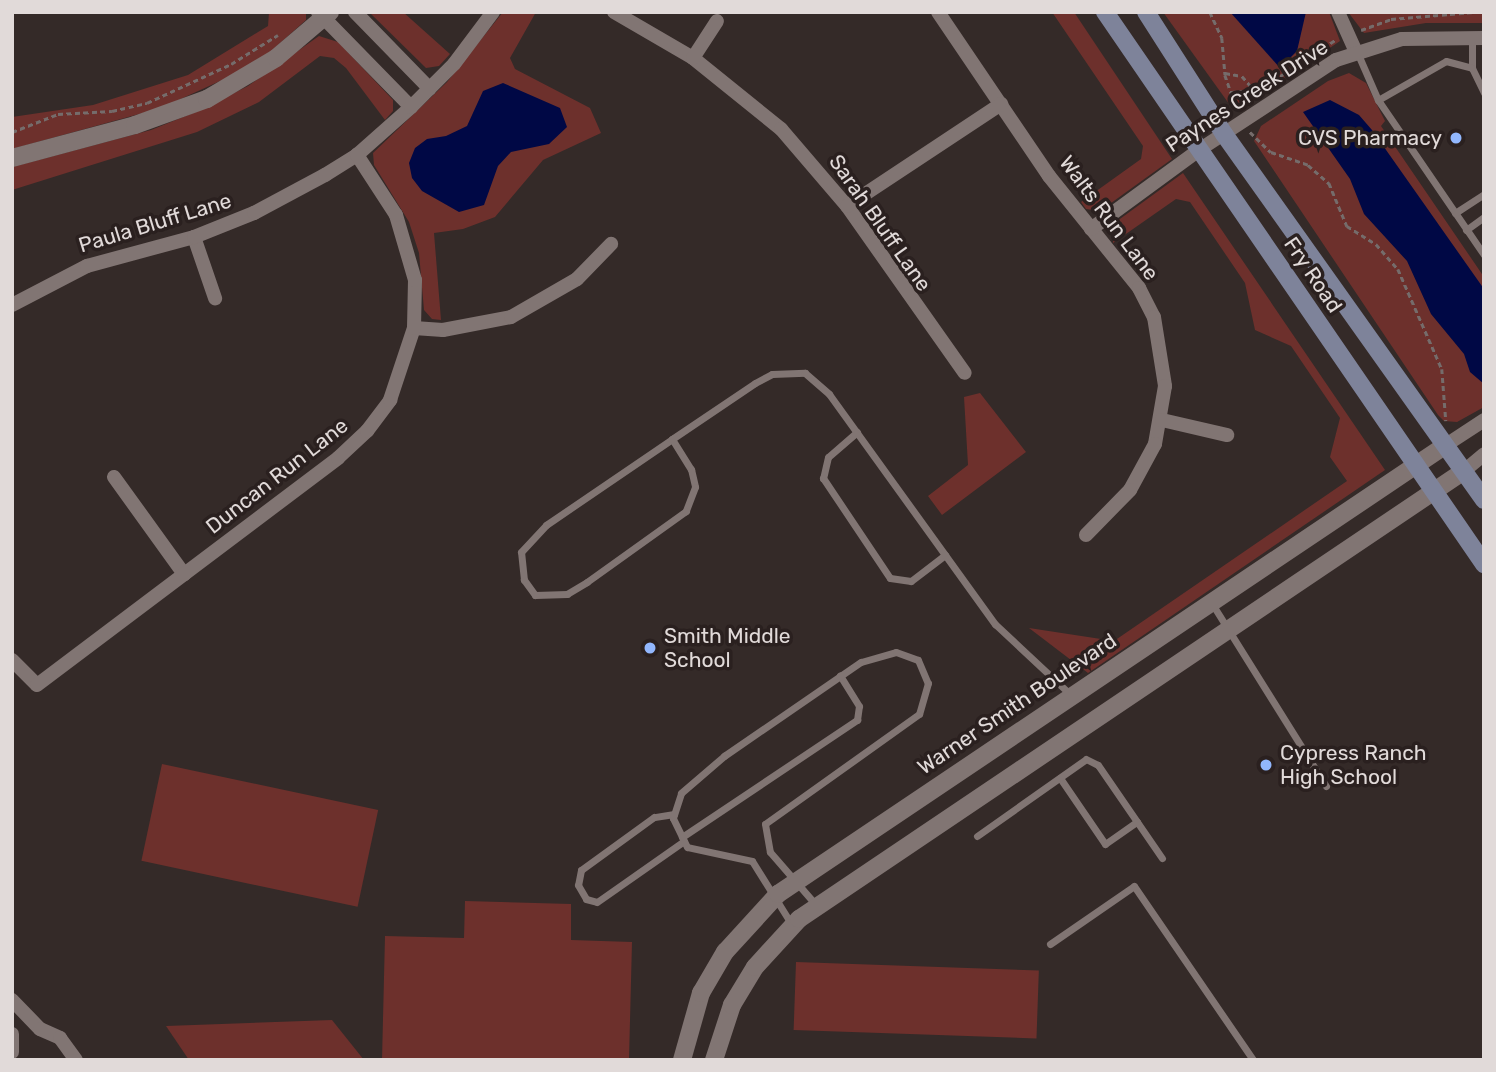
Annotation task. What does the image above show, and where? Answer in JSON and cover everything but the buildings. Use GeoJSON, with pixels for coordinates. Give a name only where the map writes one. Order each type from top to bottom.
{"type":"FeatureCollection","features":[{"type":"Feature","properties":{"kind":"main road","name":"Fry Road"},"geometry":{"type":"LineString","coordinates":[[1105,12],[1484,564]]}},
{"type":"Feature","properties":{"kind":"main road","name":"Fry Road"},"geometry":{"type":"LineString","coordinates":[[1146,12],[1224,134],[1451,441],[1464,471],[1484,500]]}},
{"type":"Feature","properties":{"kind":"street"},"geometry":{"type":"LineString","coordinates":[[355,12],[430,89]]}},
{"type":"Feature","properties":{"kind":"street","name":"Paula Bluff Lane"},"geometry":{"type":"LineString","coordinates":[[12,305],[87,266],[194,237],[254,214],[357,155],[430,89],[493,12]]}},
{"type":"Feature","properties":{"kind":"street","name":"Sarah Bluff Lane"},"geometry":{"type":"LineString","coordinates":[[614,12],[693,58],[781,129],[848,206],[965,373]]}},
{"type":"Feature","properties":{"kind":"street","name":"Walts Run Lane"},"geometry":{"type":"LineString","coordinates":[[938,12],[1091,229],[1139,288],[1154,317],[1165,375],[1162,420],[1145,466],[1130,490],[1086,535]]}},
{"type":"Feature","properties":{"kind":"street"},"geometry":{"type":"LineString","coordinates":[[1338,12],[1356,52]]}},
{"type":"Feature","properties":{"kind":"street"},"geometry":{"type":"LineString","coordinates":[[12,158],[135,125],[207,99],[276,58],[324,14],[411,107]]}},
{"type":"Feature","properties":{"kind":"street"},"geometry":{"type":"LineString","coordinates":[[693,58],[717,21]]}},
{"type":"Feature","properties":{"kind":"street","name":"Paynes Creek Drive"},"geometry":{"type":"LineString","coordinates":[[1091,229],[1199,150],[1356,52],[1402,39],[1478,37]]}},
{"type":"Feature","properties":{"kind":"street"},"geometry":{"type":"LineString","coordinates":[[848,206],[1001,104]]}},
{"type":"Feature","properties":{"kind":"street","name":"Duncan Run Lane"},"geometry":{"type":"LineString","coordinates":[[12,660],[37,685],[367,431],[390,400],[414,328],[415,280],[404,235],[357,155]]}},
{"type":"Feature","properties":{"kind":"street"},"geometry":{"type":"LineString","coordinates":[[194,237],[215,298]]}},
{"type":"Feature","properties":{"kind":"street"},"geometry":{"type":"LineString","coordinates":[[414,328],[443,330],[512,317],[577,279],[611,244]]}},
{"type":"Feature","properties":{"kind":"street"},"geometry":{"type":"LineString","coordinates":[[1162,420],[1227,435]]}},
{"type":"Feature","properties":{"kind":"street"},"geometry":{"type":"LineString","coordinates":[[1451,441],[1484,420]]}},
{"type":"Feature","properties":{"kind":"street","name":"Warner Smith Boulevard"},"geometry":{"type":"LineString","coordinates":[[682,1060],[707,983],[725,952],[773,900],[794,883],[1451,441]]}},
{"type":"Feature","properties":{"kind":"street"},"geometry":{"type":"LineString","coordinates":[[714,1060],[732,1005],[755,967],[792,925],[1464,471],[1484,454]]}},
{"type":"Feature","properties":{"kind":"street"},"geometry":{"type":"LineString","coordinates":[[114,477],[184,574]]}},
{"type":"Feature","properties":{"kind":"street"},"geometry":{"type":"LineString","coordinates":[[12,1000],[33,1023],[60,1038],[76,1060]]}},
{"type":"Feature","properties":{"kind":"street"},"geometry":{"type":"LineString","coordinates":[[12,1034],[12,1052]]}},
{"type":"Feature","properties":{"kind":"lane"},"geometry":{"type":"LineString","coordinates":[[1478,37],[1472,68],[1484,93]]}},
{"type":"Feature","properties":{"kind":"lane"},"geometry":{"type":"LineString","coordinates":[[1356,52],[1378,100],[1484,255]]}},
{"type":"Feature","properties":{"kind":"lane"},"geometry":{"type":"LineString","coordinates":[[1378,100],[1446,61],[1472,68]]}},
{"type":"Feature","properties":{"kind":"lane"},"geometry":{"type":"LineString","coordinates":[[1455,213],[1484,194]]}},
{"type":"Feature","properties":{"kind":"lane"},"geometry":{"type":"LineString","coordinates":[[1466,230],[1484,217]]}},
{"type":"Feature","properties":{"kind":"lane"},"geometry":{"type":"LineString","coordinates":[[672,439],[691,469],[695,486],[686,511],[567,594],[535,595],[520,566],[521,552],[531,538],[672,439],[755,383],[788,372],[805,373],[818,382],[857,432],[995,624],[1072,695]]}},
{"type":"Feature","properties":{"kind":"lane"},"geometry":{"type":"LineString","coordinates":[[857,432],[828,457],[823,478],[890,578],[911,581],[946,555]]}},
{"type":"Feature","properties":{"kind":"lane"},"geometry":{"type":"LineString","coordinates":[[1211,601],[1326,786]]}},
{"type":"Feature","properties":{"kind":"lane"},"geometry":{"type":"LineString","coordinates":[[792,925],[773,900],[752,860],[687,846],[674,814],[681,793],[724,756],[861,662],[896,652],[918,660],[928,683],[919,713],[765,824],[770,852],[794,883],[817,906]]}},
{"type":"Feature","properties":{"kind":"lane"},"geometry":{"type":"LineString","coordinates":[[674,814],[654,817],[581,870],[578,885],[586,900],[597,902],[683,839],[857,720],[859,706],[840,676]]}},
{"type":"Feature","properties":{"kind":"lane"},"geometry":{"type":"LineString","coordinates":[[977,835],[1086,760],[1093,761],[1162,858]]}},
{"type":"Feature","properties":{"kind":"lane"},"geometry":{"type":"LineString","coordinates":[[1060,778],[1105,844],[1137,822]]}},
{"type":"Feature","properties":{"kind":"lane"},"geometry":{"type":"LineString","coordinates":[[1050,944],[1134,886],[1253,1060]]}},
{"type":"Feature","properties":{"kind":"path"},"geometry":{"type":"LineString","coordinates":[[1210,12],[1222,38],[1225,73],[1241,122],[1271,152],[1308,165],[1329,183],[1347,226],[1376,244],[1398,269],[1442,369],[1446,423],[1451,441]]}},
{"type":"Feature","properties":{"kind":"path"},"geometry":{"type":"LineString","coordinates":[[1231,92],[1255,91],[1333,41],[1391,19],[1474,12]]}},
{"type":"Feature","properties":{"kind":"path"},"geometry":{"type":"LineString","coordinates":[[12,132],[58,114],[147,103],[231,64],[281,33]]}},
{"type":"Feature","properties":{"kind":"path"},"geometry":{"type":"LineString","coordinates":[[1225,73],[1242,76],[1255,91]]}},
{"type":"Feature","properties":{"kind":"shaded area"},"geometry":{"type":"Polygon","coordinates":[[[269,12],[306,12],[306,20],[270,52],[231,76],[161,108],[12,149],[12,117],[93,105],[188,75],[268,26],[269,12]]]}},
{"type":"Feature","properties":{"kind":"shaded area"},"geometry":{"type":"Polygon","coordinates":[[[369,12],[403,12],[450,54],[439,66],[426,68],[369,12]]]}},
{"type":"Feature","properties":{"kind":"shaded area"},"geometry":{"type":"Polygon","coordinates":[[[503,12],[536,12],[510,58],[515,69],[590,108],[601,133],[543,160],[495,217],[463,229],[434,233],[441,320],[432,319],[424,310],[419,253],[409,222],[374,165],[373,153],[447,82],[503,12]]]}},
{"type":"Feature","properties":{"kind":"shaded area"},"geometry":{"type":"Polygon","coordinates":[[[1052,12],[1074,12],[1172,159],[1100,211],[1086,209],[1081,202],[1141,159],[1143,146],[1052,12]]]}},
{"type":"Feature","properties":{"kind":"shaded area"},"geometry":{"type":"Polygon","coordinates":[[[1163,12],[1329,12],[1340,41],[1245,106],[1232,108],[1163,12]]]}},
{"type":"Feature","properties":{"kind":"shaded area"},"geometry":{"type":"Polygon","coordinates":[[[1230,12],[1306,12],[1297,51],[1280,68],[1230,12]]]}},
{"type":"Feature","properties":{"kind":"shaded area"},"geometry":{"type":"Polygon","coordinates":[[[1348,12],[1484,12],[1484,23],[1426,23],[1364,33],[1348,12]]]}},
{"type":"Feature","properties":{"kind":"shaded area"},"geometry":{"type":"Polygon","coordinates":[[[319,36],[338,42],[393,100],[393,111],[385,120],[346,68],[334,58],[320,56],[259,102],[197,132],[12,190],[12,167],[151,130],[198,111],[248,86],[319,36]]]}},
{"type":"Feature","properties":{"kind":"shaded area"},"geometry":{"type":"Polygon","coordinates":[[[1349,73],[1366,83],[1385,121],[1381,126],[1484,277],[1484,407],[1457,422],[1444,421],[1438,415],[1254,141],[1261,126],[1328,81],[1349,73]]]}},
{"type":"Feature","properties":{"kind":"shaded area"},"geometry":{"type":"Polygon","coordinates":[[[503,83],[560,108],[567,127],[549,144],[511,152],[498,166],[484,205],[459,212],[422,191],[412,178],[409,163],[415,148],[427,139],[446,136],[467,126],[483,91],[503,83]]]}},
{"type":"Feature","properties":{"kind":"shaded area"},"geometry":{"type":"Polygon","coordinates":[[[1330,100],[1359,115],[1372,130],[1484,289],[1484,384],[1470,372],[1464,354],[1431,314],[1407,261],[1364,214],[1350,179],[1303,112],[1330,100]]]}},
{"type":"Feature","properties":{"kind":"shaded area"},"geometry":{"type":"Polygon","coordinates":[[[1183,173],[1385,470],[1088,673],[1029,628],[1114,641],[1347,481],[1330,457],[1340,418],[1291,346],[1255,330],[1245,283],[1190,202],[1176,199],[1113,243],[1113,224],[1183,173]]]}},
{"type":"Feature","properties":{"kind":"shaded area"},"geometry":{"type":"Polygon","coordinates":[[[980,393],[1026,452],[942,515],[928,496],[968,465],[964,397],[980,393]]]}},
{"type":"Feature","properties":{"kind":"shaded area"},"geometry":{"type":"Polygon","coordinates":[[[162,764],[378,810],[358,907],[141,861],[162,764]]]}},
{"type":"Feature","properties":{"kind":"shaded area"},"geometry":{"type":"Polygon","coordinates":[[[465,901],[571,904],[571,940],[632,942],[629,1060],[382,1060],[385,936],[464,938],[465,901]]]}},
{"type":"Feature","properties":{"kind":"shaded area"},"geometry":{"type":"Polygon","coordinates":[[[796,962],[1039,970],[1036,1038],[794,1030],[796,962]]]}},
{"type":"Feature","properties":{"kind":"shaded area"},"geometry":{"type":"Polygon","coordinates":[[[332,1020],[364,1060],[189,1060],[166,1026],[332,1020]]]}},
{"type":"Feature","properties":{"kind":"place","name":"CVS Pharmacy"},"geometry":{"type":"Point","coordinates":[1456,138]}},
{"type":"Feature","properties":{"kind":"place","name":"Smith Middle School"},"geometry":{"type":"Point","coordinates":[650,648]}},
{"type":"Feature","properties":{"kind":"place","name":"Cypress Ranch High School"},"geometry":{"type":"Point","coordinates":[1266,765]}}]}
